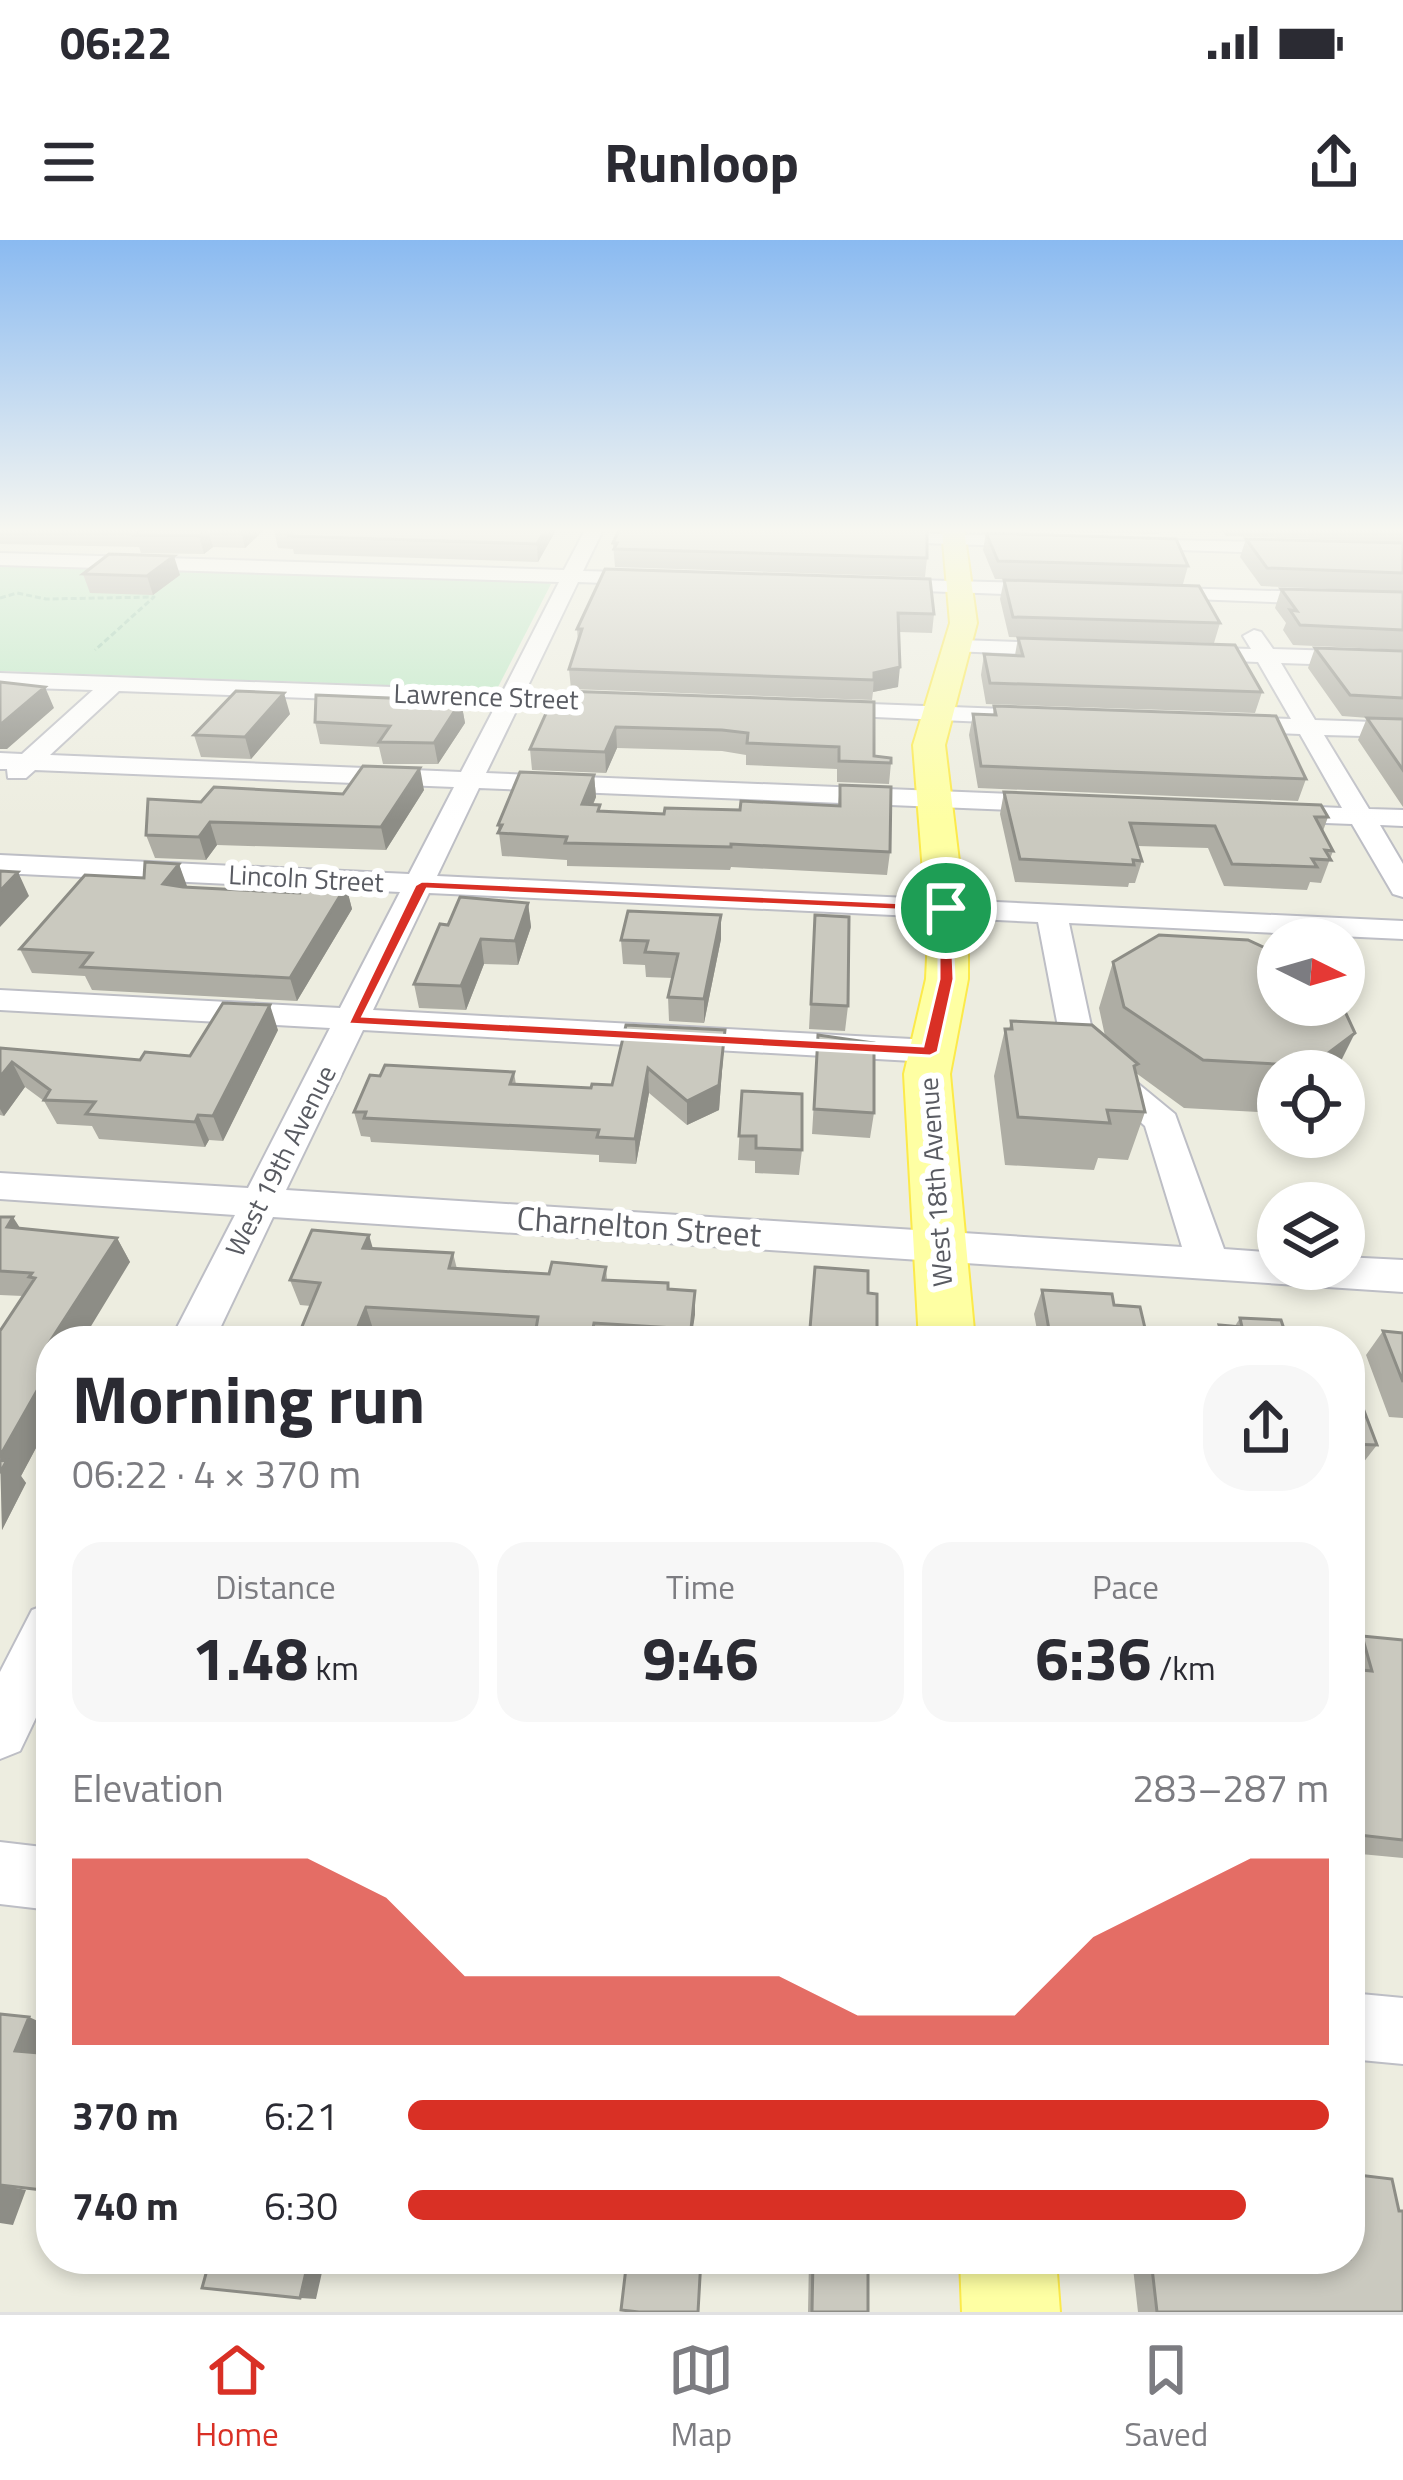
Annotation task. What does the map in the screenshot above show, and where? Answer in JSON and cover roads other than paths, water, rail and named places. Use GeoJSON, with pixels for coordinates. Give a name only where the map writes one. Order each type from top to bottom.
{"type":"FeatureCollection","features":[{"type":"Feature","properties":{"kind":"main road","name":"West 18th Avenue"},"geometry":{"type":"LineString","coordinates":[[946,1326],[927,1074],[946,979],[946,908],[929,745],[934,714],[964,627]]}},
{"type":"Feature","properties":{"kind":"main road"},"geometry":{"type":"LineString","coordinates":[[1009,2274],[1011,2312]]}},
{"type":"Feature","properties":{"kind":"street","name":"West 19th Avenue"},"geometry":{"type":"LineString","coordinates":[[199,1326],[547,627]]}},
{"type":"Feature","properties":{"kind":"street"},"geometry":{"type":"LineString","coordinates":[[1248,627],[1403,888]]}},
{"type":"Feature","properties":{"kind":"street"},"geometry":{"type":"LineString","coordinates":[[960,646],[1102,651]]}},
{"type":"Feature","properties":{"kind":"street"},"geometry":{"type":"LineString","coordinates":[[1149,652],[1403,660]]}},
{"type":"Feature","properties":{"kind":"street","name":"Lawrence Street"},"geometry":{"type":"LineString","coordinates":[[0,680],[630,702]]}},
{"type":"Feature","properties":{"kind":"street"},"geometry":{"type":"LineString","coordinates":[[0,789],[112,684]]}},
{"type":"Feature","properties":{"kind":"street"},"geometry":{"type":"LineString","coordinates":[[794,709],[1051,718]]}},
{"type":"Feature","properties":{"kind":"street"},"geometry":{"type":"LineString","coordinates":[[1192,722],[1403,730]]}},
{"type":"Feature","properties":{"kind":"street"},"geometry":{"type":"LineString","coordinates":[[0,760],[1077,805]]}},
{"type":"Feature","properties":{"kind":"street"},"geometry":{"type":"LineString","coordinates":[[1242,812],[1403,818]]}},
{"type":"Feature","properties":{"kind":"street","name":"Lincoln Street"},"geometry":{"type":"LineString","coordinates":[[0,864],[1403,930]]}},
{"type":"Feature","properties":{"kind":"street"},"geometry":{"type":"LineString","coordinates":[[1052,914],[1080,1053],[1148,1107],[1162,1124],[1208,1264]]}},
{"type":"Feature","properties":{"kind":"street"},"geometry":{"type":"LineString","coordinates":[[0,1000],[930,1052]]}},
{"type":"Feature","properties":{"kind":"street","name":"Charnelton Street"},"geometry":{"type":"LineString","coordinates":[[0,1186],[1257,1267]]}},
{"type":"Feature","properties":{"kind":"street"},"geometry":{"type":"LineString","coordinates":[[1365,1274],[1403,1276]]}},
{"type":"Feature","properties":{"kind":"street"},"geometry":{"type":"LineString","coordinates":[[0,1732],[36,1659]]}},
{"type":"Feature","properties":{"kind":"street"},"geometry":{"type":"LineString","coordinates":[[0,1873],[36,1877]]}},
{"type":"Feature","properties":{"kind":"street"},"geometry":{"type":"LineString","coordinates":[[1365,2027],[1403,2031]]}}]}
